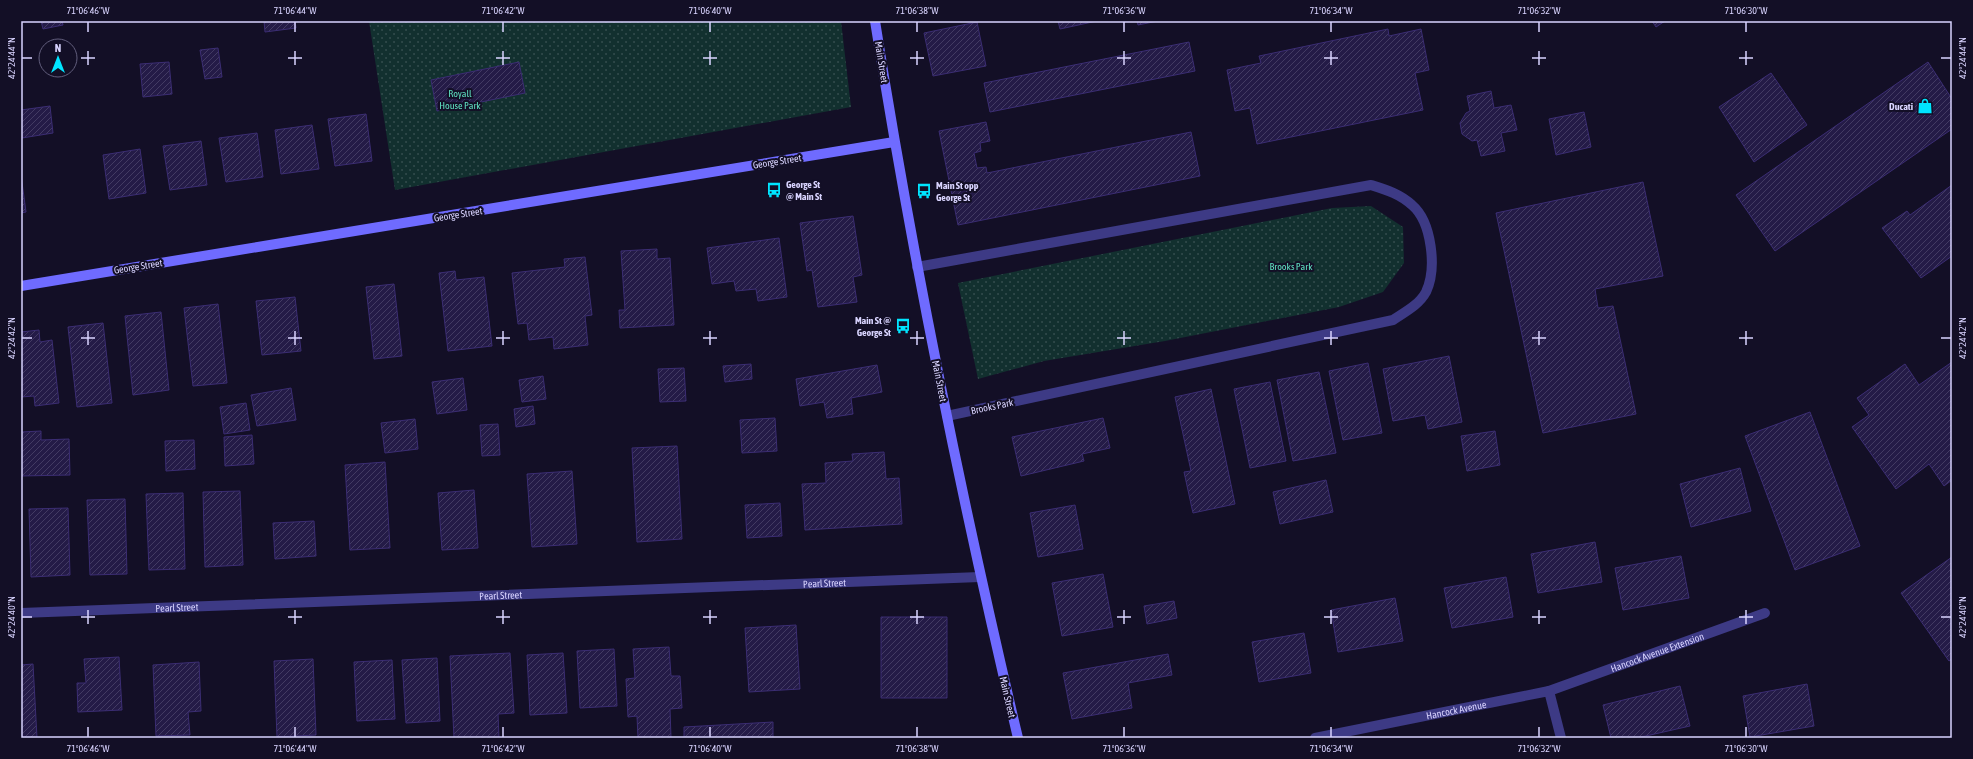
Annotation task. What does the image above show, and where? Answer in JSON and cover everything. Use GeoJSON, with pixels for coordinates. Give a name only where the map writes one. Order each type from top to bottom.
{"type":"FeatureCollection","features":[{"type":"Feature","properties":{"kind":"street","name":"Main Street"},"geometry":{"type":"LineString","coordinates":[[875,21],[894,142],[917,267],[980,577],[1018,738]]}},
{"type":"Feature","properties":{"kind":"street","name":"George Street"},"geometry":{"type":"LineString","coordinates":[[21,286],[894,142]]}},
{"type":"Feature","properties":{"kind":"street","name":"Brooks Park"},"geometry":{"type":"LineString","coordinates":[[917,267],[1371,185],[1395,192],[1414,206],[1425,223],[1430,242],[1432,259],[1431,276],[1426,293],[1414,307],[1393,320],[947,416]]}},
{"type":"Feature","properties":{"kind":"street","name":"Pearl Street"},"geometry":{"type":"LineString","coordinates":[[21,613],[980,577]]}},
{"type":"Feature","properties":{"kind":"street","name":"Hancock Avenue Extension"},"geometry":{"type":"LineString","coordinates":[[1549,691],[1765,613]]}},
{"type":"Feature","properties":{"kind":"street","name":"Hancock Avenue"},"geometry":{"type":"LineString","coordinates":[[1315,738],[1549,691]]}},
{"type":"Feature","properties":{"kind":"street"},"geometry":{"type":"LineString","coordinates":[[1549,691],[1561,738]]}},
{"type":"Feature","properties":{"kind":"green space","name":"Royall House Park"},"geometry":{"type":"Polygon","coordinates":[[[369,21],[841,21],[851,107],[395,190],[369,21]]]}},
{"type":"Feature","properties":{"kind":"green space","name":"Brooks Park"},"geometry":{"type":"Polygon","coordinates":[[[1371,206],[1403,227],[1404,263],[1383,292],[1339,307],[1165,341],[1044,361],[978,379],[958,283],[1332,208],[1371,206]]]}},
{"type":"Feature","properties":{"kind":"building"},"geometry":{"type":"Polygon","coordinates":[[[41,21],[62,21],[63,25],[43,29],[41,21]]]}},
{"type":"Feature","properties":{"kind":"building"},"geometry":{"type":"Polygon","coordinates":[[[264,21],[295,21],[296,28],[265,32],[264,21]]]}},
{"type":"Feature","properties":{"kind":"building"},"geometry":{"type":"Polygon","coordinates":[[[1058,21],[1097,21],[1060,29],[1058,21]]]}},
{"type":"Feature","properties":{"kind":"building"},"geometry":{"type":"Polygon","coordinates":[[[1137,21],[1158,21],[1138,25],[1137,21]]]}},
{"type":"Feature","properties":{"kind":"building"},"geometry":{"type":"Polygon","coordinates":[[[1652,21],[1665,21],[1656,27],[1652,21]]]}},
{"type":"Feature","properties":{"kind":"building"},"geometry":{"type":"Polygon","coordinates":[[[977,22],[986,66],[933,76],[924,33],[977,22]]]}},
{"type":"Feature","properties":{"kind":"building"},"geometry":{"type":"Polygon","coordinates":[[[1388,29],[1389,36],[1421,29],[1429,70],[1415,73],[1423,110],[1257,144],[1250,108],[1235,111],[1227,70],[1261,63],[1259,56],[1388,29]]]}},
{"type":"Feature","properties":{"kind":"building"},"geometry":{"type":"Polygon","coordinates":[[[1189,42],[1195,71],[990,112],[984,83],[1189,42]]]}},
{"type":"Feature","properties":{"kind":"building"},"geometry":{"type":"Polygon","coordinates":[[[218,48],[222,77],[205,79],[200,50],[218,48]]]}},
{"type":"Feature","properties":{"kind":"building"},"geometry":{"type":"Polygon","coordinates":[[[169,62],[172,94],[143,97],[140,64],[169,62]]]}},
{"type":"Feature","properties":{"kind":"building"},"geometry":{"type":"Polygon","coordinates":[[[519,62],[525,93],[437,111],[431,80],[519,62]]]}},
{"type":"Feature","properties":{"kind":"building"},"geometry":{"type":"Polygon","coordinates":[[[1928,62],[1952,99],[1952,129],[1775,251],[1736,195],[1928,62]]]}},
{"type":"Feature","properties":{"kind":"building"},"geometry":{"type":"Polygon","coordinates":[[[1771,73],[1807,125],[1754,162],[1719,107],[1771,73]]]}},
{"type":"Feature","properties":{"kind":"building"},"geometry":{"type":"Polygon","coordinates":[[[1491,91],[1494,108],[1511,105],[1517,130],[1501,133],[1505,151],[1481,156],[1477,140],[1472,141],[1462,134],[1460,123],[1466,113],[1470,111],[1467,96],[1491,91]]]}},
{"type":"Feature","properties":{"kind":"building"},"geometry":{"type":"Polygon","coordinates":[[[50,106],[53,133],[22,138],[21,110],[50,106]]]}},
{"type":"Feature","properties":{"kind":"building"},"geometry":{"type":"Polygon","coordinates":[[[1584,112],[1591,147],[1556,155],[1549,119],[1584,112]]]}},
{"type":"Feature","properties":{"kind":"building"},"geometry":{"type":"Polygon","coordinates":[[[366,114],[372,161],[335,166],[328,119],[366,114]]]}},
{"type":"Feature","properties":{"kind":"building"},"geometry":{"type":"Polygon","coordinates":[[[986,122],[990,141],[980,143],[981,151],[974,153],[977,168],[986,167],[987,173],[1191,132],[1200,176],[958,225],[939,131],[986,122]]]}},
{"type":"Feature","properties":{"kind":"building"},"geometry":{"type":"Polygon","coordinates":[[[312,125],[319,169],[281,174],[275,130],[312,125]]]}},
{"type":"Feature","properties":{"kind":"building"},"geometry":{"type":"Polygon","coordinates":[[[257,133],[263,177],[226,182],[219,138],[257,133]]]}},
{"type":"Feature","properties":{"kind":"building"},"geometry":{"type":"Polygon","coordinates":[[[201,141],[207,185],[170,190],[163,146],[201,141]]]}},
{"type":"Feature","properties":{"kind":"building"},"geometry":{"type":"Polygon","coordinates":[[[140,149],[146,193],[109,199],[103,155],[140,149]]]}},
{"type":"Feature","properties":{"kind":"building"},"geometry":{"type":"Polygon","coordinates":[[[21,175],[26,212],[21,213],[21,175]]]}},
{"type":"Feature","properties":{"kind":"building"},"geometry":{"type":"Polygon","coordinates":[[[1643,182],[1663,276],[1595,289],[1598,308],[1613,306],[1636,414],[1543,433],[1496,213],[1643,182]]]}},
{"type":"Feature","properties":{"kind":"building"},"geometry":{"type":"Polygon","coordinates":[[[1952,185],[1952,256],[1921,278],[1882,228],[1907,211],[1910,215],[1952,185]]]}},
{"type":"Feature","properties":{"kind":"building"},"geometry":{"type":"Polygon","coordinates":[[[853,216],[862,275],[853,277],[857,302],[818,307],[812,270],[807,271],[800,223],[853,216]]]}},
{"type":"Feature","properties":{"kind":"building"},"geometry":{"type":"Polygon","coordinates":[[[779,238],[787,297],[758,301],[756,289],[736,291],[734,281],[712,284],[707,248],[779,238]]]}},
{"type":"Feature","properties":{"kind":"building"},"geometry":{"type":"Polygon","coordinates":[[[657,249],[657,259],[670,258],[674,325],[620,328],[619,310],[625,310],[621,251],[657,249]]]}},
{"type":"Feature","properties":{"kind":"building"},"geometry":{"type":"Polygon","coordinates":[[[585,257],[592,315],[585,316],[588,345],[554,349],[553,337],[529,340],[527,323],[518,324],[512,273],[565,267],[564,259],[585,257]]]}},
{"type":"Feature","properties":{"kind":"building"},"geometry":{"type":"Polygon","coordinates":[[[455,271],[456,280],[484,277],[492,346],[448,351],[439,273],[455,271]]]}},
{"type":"Feature","properties":{"kind":"building"},"geometry":{"type":"Polygon","coordinates":[[[394,284],[402,356],[374,359],[366,287],[394,284]]]}},
{"type":"Feature","properties":{"kind":"building"},"geometry":{"type":"Polygon","coordinates":[[[295,297],[301,351],[262,355],[256,301],[295,297]]]}},
{"type":"Feature","properties":{"kind":"building"},"geometry":{"type":"Polygon","coordinates":[[[218,304],[227,383],[193,386],[184,308],[218,304]]]}},
{"type":"Feature","properties":{"kind":"building"},"geometry":{"type":"Polygon","coordinates":[[[161,312],[169,390],[133,395],[125,316],[161,312]]]}},
{"type":"Feature","properties":{"kind":"building"},"geometry":{"type":"Polygon","coordinates":[[[103,323],[112,403],[77,407],[68,327],[103,323]]]}},
{"type":"Feature","properties":{"kind":"building"},"geometry":{"type":"Polygon","coordinates":[[[39,330],[40,342],[52,340],[59,403],[35,406],[34,396],[21,397],[21,332],[39,330]]]}},
{"type":"Feature","properties":{"kind":"building"},"geometry":{"type":"Polygon","coordinates":[[[1449,356],[1462,422],[1428,429],[1425,415],[1393,421],[1383,369],[1449,356]]]}},
{"type":"Feature","properties":{"kind":"building"},"geometry":{"type":"Polygon","coordinates":[[[1952,362],[1952,480],[1944,486],[1929,464],[1896,489],[1852,427],[1869,415],[1857,398],[1905,364],[1919,385],[1952,362]]]}},
{"type":"Feature","properties":{"kind":"building"},"geometry":{"type":"Polygon","coordinates":[[[1368,363],[1382,433],[1343,440],[1329,371],[1368,363]]]}},
{"type":"Feature","properties":{"kind":"building"},"geometry":{"type":"Polygon","coordinates":[[[751,364],[752,379],[725,382],[723,366],[751,364]]]}},
{"type":"Feature","properties":{"kind":"building"},"geometry":{"type":"Polygon","coordinates":[[[877,365],[882,392],[851,398],[853,414],[827,418],[824,402],[800,406],[796,379],[877,365]]]}},
{"type":"Feature","properties":{"kind":"building"},"geometry":{"type":"Polygon","coordinates":[[[684,368],[686,401],[660,402],[658,369],[684,368]]]}},
{"type":"Feature","properties":{"kind":"building"},"geometry":{"type":"Polygon","coordinates":[[[1319,372],[1336,453],[1293,461],[1277,380],[1319,372]]]}},
{"type":"Feature","properties":{"kind":"building"},"geometry":{"type":"Polygon","coordinates":[[[543,376],[546,399],[522,402],[519,380],[543,376]]]}},
{"type":"Feature","properties":{"kind":"building"},"geometry":{"type":"Polygon","coordinates":[[[463,378],[467,410],[437,414],[432,382],[463,378]]]}},
{"type":"Feature","properties":{"kind":"building"},"geometry":{"type":"Polygon","coordinates":[[[1270,382],[1286,461],[1250,468],[1234,389],[1270,382]]]}},
{"type":"Feature","properties":{"kind":"building"},"geometry":{"type":"Polygon","coordinates":[[[291,388],[296,420],[257,426],[251,395],[291,388]]]}},
{"type":"Feature","properties":{"kind":"building"},"geometry":{"type":"Polygon","coordinates":[[[1211,389],[1235,504],[1193,513],[1184,472],[1191,471],[1175,397],[1211,389]]]}},
{"type":"Feature","properties":{"kind":"building"},"geometry":{"type":"Polygon","coordinates":[[[246,403],[250,430],[224,434],[220,407],[246,403]]]}},
{"type":"Feature","properties":{"kind":"building"},"geometry":{"type":"Polygon","coordinates":[[[533,406],[535,424],[516,427],[514,409],[533,406]]]}},
{"type":"Feature","properties":{"kind":"building"},"geometry":{"type":"Polygon","coordinates":[[[1810,412],[1860,546],[1795,570],[1745,436],[1810,412]]]}},
{"type":"Feature","properties":{"kind":"building"},"geometry":{"type":"Polygon","coordinates":[[[775,418],[777,451],[742,453],[740,420],[775,418]]]}},
{"type":"Feature","properties":{"kind":"building"},"geometry":{"type":"Polygon","coordinates":[[[1103,418],[1110,448],[1082,454],[1084,461],[1021,476],[1012,437],[1103,418]]]}},
{"type":"Feature","properties":{"kind":"building"},"geometry":{"type":"Polygon","coordinates":[[[415,419],[418,449],[385,453],[381,423],[415,419]]]}},
{"type":"Feature","properties":{"kind":"building"},"geometry":{"type":"Polygon","coordinates":[[[498,424],[500,455],[482,456],[480,425],[498,424]]]}},
{"type":"Feature","properties":{"kind":"building"},"geometry":{"type":"Polygon","coordinates":[[[41,431],[41,440],[69,439],[70,475],[21,476],[21,432],[41,431]]]}},
{"type":"Feature","properties":{"kind":"building"},"geometry":{"type":"Polygon","coordinates":[[[1495,431],[1500,465],[1467,471],[1461,436],[1495,431]]]}},
{"type":"Feature","properties":{"kind":"building"},"geometry":{"type":"Polygon","coordinates":[[[252,435],[254,464],[225,466],[224,437],[252,435]]]}},
{"type":"Feature","properties":{"kind":"building"},"geometry":{"type":"Polygon","coordinates":[[[194,440],[195,469],[166,471],[165,441],[194,440]]]}},
{"type":"Feature","properties":{"kind":"building"},"geometry":{"type":"Polygon","coordinates":[[[677,446],[682,539],[637,542],[632,448],[677,446]]]}},
{"type":"Feature","properties":{"kind":"building"},"geometry":{"type":"Polygon","coordinates":[[[884,452],[886,479],[899,478],[902,524],[805,530],[802,484],[826,483],[825,463],[853,461],[852,454],[884,452]]]}},
{"type":"Feature","properties":{"kind":"building"},"geometry":{"type":"Polygon","coordinates":[[[385,462],[390,548],[350,550],[345,465],[385,462]]]}},
{"type":"Feature","properties":{"kind":"building"},"geometry":{"type":"Polygon","coordinates":[[[1740,468],[1751,511],[1691,527],[1680,484],[1740,468]]]}},
{"type":"Feature","properties":{"kind":"building"},"geometry":{"type":"Polygon","coordinates":[[[572,471],[577,544],[532,547],[527,474],[572,471]]]}},
{"type":"Feature","properties":{"kind":"building"},"geometry":{"type":"Polygon","coordinates":[[[1326,480],[1333,512],[1280,524],[1273,492],[1326,480]]]}},
{"type":"Feature","properties":{"kind":"building"},"geometry":{"type":"Polygon","coordinates":[[[474,490],[478,548],[442,550],[438,493],[474,490]]]}},
{"type":"Feature","properties":{"kind":"building"},"geometry":{"type":"Polygon","coordinates":[[[240,491],[243,565],[205,567],[203,492],[240,491]]]}},
{"type":"Feature","properties":{"kind":"building"},"geometry":{"type":"Polygon","coordinates":[[[183,493],[185,569],[149,570],[146,494],[183,493]]]}},
{"type":"Feature","properties":{"kind":"building"},"geometry":{"type":"Polygon","coordinates":[[[125,499],[127,574],[90,575],[87,500],[125,499]]]}},
{"type":"Feature","properties":{"kind":"building"},"geometry":{"type":"Polygon","coordinates":[[[780,503],[782,536],[747,538],[745,505],[780,503]]]}},
{"type":"Feature","properties":{"kind":"building"},"geometry":{"type":"Polygon","coordinates":[[[1075,505],[1083,549],[1038,557],[1030,513],[1075,505]]]}},
{"type":"Feature","properties":{"kind":"building"},"geometry":{"type":"Polygon","coordinates":[[[68,508],[70,575],[31,577],[29,509],[68,508]]]}},
{"type":"Feature","properties":{"kind":"building"},"geometry":{"type":"Polygon","coordinates":[[[314,521],[316,556],[275,559],[273,523],[314,521]]]}},
{"type":"Feature","properties":{"kind":"building"},"geometry":{"type":"Polygon","coordinates":[[[1595,542],[1602,582],[1538,593],[1531,554],[1595,542]]]}},
{"type":"Feature","properties":{"kind":"building"},"geometry":{"type":"Polygon","coordinates":[[[1681,556],[1689,598],[1623,610],[1615,568],[1681,556]]]}},
{"type":"Feature","properties":{"kind":"building"},"geometry":{"type":"Polygon","coordinates":[[[1952,557],[1952,659],[1949,661],[1901,593],[1952,557]]]}},
{"type":"Feature","properties":{"kind":"building"},"geometry":{"type":"Polygon","coordinates":[[[1103,574],[1113,627],[1062,636],[1052,583],[1103,574]]]}},
{"type":"Feature","properties":{"kind":"building"},"geometry":{"type":"Polygon","coordinates":[[[1506,577],[1513,617],[1452,628],[1444,588],[1506,577]]]}},
{"type":"Feature","properties":{"kind":"building"},"geometry":{"type":"Polygon","coordinates":[[[1395,598],[1403,641],[1338,652],[1331,610],[1395,598]]]}},
{"type":"Feature","properties":{"kind":"building"},"geometry":{"type":"Polygon","coordinates":[[[1174,601],[1177,618],[1147,624],[1144,606],[1174,601]]]}},
{"type":"Feature","properties":{"kind":"building"},"geometry":{"type":"Polygon","coordinates":[[[881,617],[947,617],[947,698],[881,698],[881,617]]]}},
{"type":"Feature","properties":{"kind":"building"},"geometry":{"type":"Polygon","coordinates":[[[796,625],[800,689],[749,692],[745,628],[796,625]]]}},
{"type":"Feature","properties":{"kind":"building"},"geometry":{"type":"Polygon","coordinates":[[[1304,633],[1311,673],[1259,682],[1252,642],[1304,633]]]}},
{"type":"Feature","properties":{"kind":"building"},"geometry":{"type":"Polygon","coordinates":[[[669,647],[671,676],[680,676],[682,708],[670,709],[671,738],[638,738],[637,716],[628,717],[626,679],[635,678],[633,649],[669,647]]]}},
{"type":"Feature","properties":{"kind":"building"},"geometry":{"type":"Polygon","coordinates":[[[614,649],[617,706],[580,708],[577,651],[614,649]]]}},
{"type":"Feature","properties":{"kind":"building"},"geometry":{"type":"Polygon","coordinates":[[[510,653],[514,713],[498,714],[499,738],[454,738],[450,656],[510,653]]]}},
{"type":"Feature","properties":{"kind":"building"},"geometry":{"type":"Polygon","coordinates":[[[563,653],[567,713],[530,715],[527,655],[563,653]]]}},
{"type":"Feature","properties":{"kind":"building"},"geometry":{"type":"Polygon","coordinates":[[[1168,654],[1172,675],[1128,683],[1132,708],[1072,719],[1063,673],[1168,654]]]}},
{"type":"Feature","properties":{"kind":"building"},"geometry":{"type":"Polygon","coordinates":[[[119,657],[122,710],[78,712],[77,683],[86,683],[84,659],[119,657]]]}},
{"type":"Feature","properties":{"kind":"building"},"geometry":{"type":"Polygon","coordinates":[[[437,658],[440,721],[406,723],[402,660],[437,658]]]}},
{"type":"Feature","properties":{"kind":"building"},"geometry":{"type":"Polygon","coordinates":[[[313,659],[316,735],[277,737],[274,661],[313,659]]]}},
{"type":"Feature","properties":{"kind":"building"},"geometry":{"type":"Polygon","coordinates":[[[392,660],[395,719],[357,721],[354,662],[392,660]]]}},
{"type":"Feature","properties":{"kind":"building"},"geometry":{"type":"Polygon","coordinates":[[[199,662],[201,711],[188,712],[190,735],[156,736],[153,665],[199,662]]]}},
{"type":"Feature","properties":{"kind":"building"},"geometry":{"type":"Polygon","coordinates":[[[33,664],[37,738],[21,738],[21,665],[33,664]]]}},
{"type":"Feature","properties":{"kind":"building"},"geometry":{"type":"Polygon","coordinates":[[[1807,684],[1814,726],[1750,737],[1743,696],[1807,684]]]}},
{"type":"Feature","properties":{"kind":"building"},"geometry":{"type":"Polygon","coordinates":[[[1680,686],[1690,726],[1637,738],[1611,738],[1603,705],[1680,686]]]}},
{"type":"Feature","properties":{"kind":"building"},"geometry":{"type":"Polygon","coordinates":[[[773,722],[773,738],[684,738],[684,727],[773,722]]]}},
{"type":"Feature","properties":{"kind":"place","name":"Ducati"},"geometry":{"type":"Point","coordinates":[1925,106]}},
{"type":"Feature","properties":{"kind":"place","name":"George St @ Main St"},"geometry":{"type":"Point","coordinates":[774,190]}},
{"type":"Feature","properties":{"kind":"place","name":"Main St opp George St"},"geometry":{"type":"Point","coordinates":[924,191]}},
{"type":"Feature","properties":{"kind":"place","name":"Main St @ George St"},"geometry":{"type":"Point","coordinates":[903,326]}}]}
